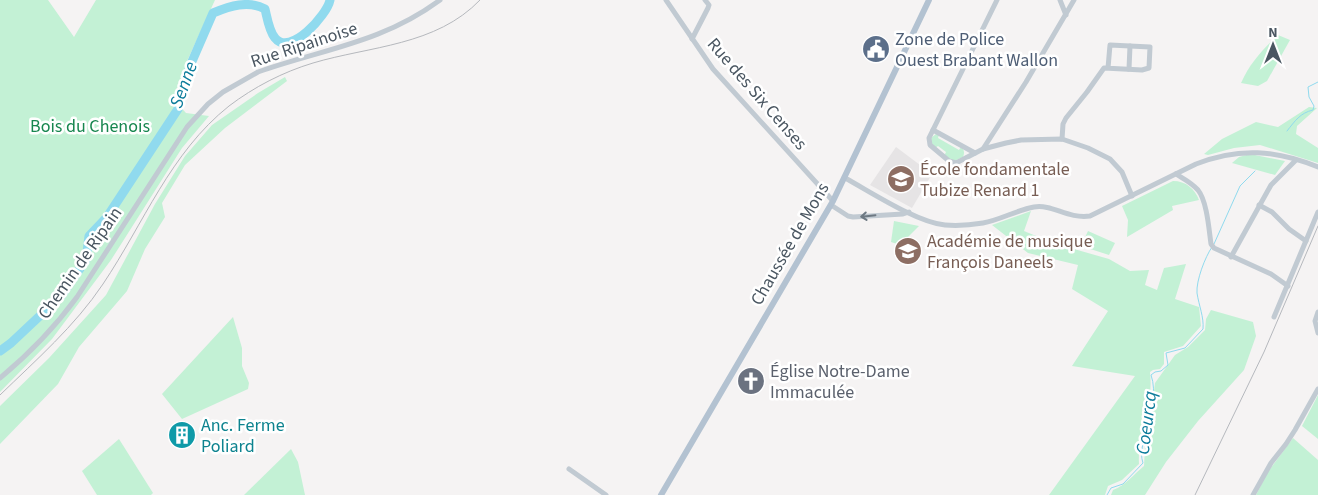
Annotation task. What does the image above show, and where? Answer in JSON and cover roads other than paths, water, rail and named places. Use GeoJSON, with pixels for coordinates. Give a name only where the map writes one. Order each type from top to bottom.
{"type":"FeatureCollection","features":[{"type":"Feature","properties":{"kind":"main road","name":"Chaussée de Mons"},"geometry":{"type":"LineString","coordinates":[[661,495],[832,203],[929,0]]}},
{"type":"Feature","properties":{"kind":"street","name":"Rue Ripainoise"},"geometry":{"type":"LineString","coordinates":[[154,178],[179,139],[197,116],[208,104],[240,81],[258,72],[285,63],[352,45],[373,37],[412,19],[440,0]]}},
{"type":"Feature","properties":{"kind":"street","name":"Rue des Six Censes"},"geometry":{"type":"LineString","coordinates":[[666,0],[713,69],[832,203],[848,216],[853,217],[904,214],[909,212]]}},
{"type":"Feature","properties":{"kind":"street"},"geometry":{"type":"LineString","coordinates":[[692,39],[709,5],[705,0]]}},
{"type":"Feature","properties":{"kind":"street"},"geometry":{"type":"LineString","coordinates":[[997,0],[933,130],[929,140],[930,145],[951,163],[959,162],[983,149],[1021,140],[1062,139],[1088,148],[1110,159],[1126,177],[1132,196]]}},
{"type":"Feature","properties":{"kind":"street"},"geometry":{"type":"LineString","coordinates":[[1060,0],[1066,15]]}},
{"type":"Feature","properties":{"kind":"street"},"geometry":{"type":"LineString","coordinates":[[983,149],[1074,0]]}},
{"type":"Feature","properties":{"kind":"street"},"geometry":{"type":"LineString","coordinates":[[1062,139],[1063,124],[1066,118],[1087,92],[1099,72],[1104,68],[1146,70],[1149,68],[1150,48],[1110,45],[1108,68]]}},
{"type":"Feature","properties":{"kind":"street"},"geometry":{"type":"LineString","coordinates":[[1128,69],[1130,46]]}},
{"type":"Feature","properties":{"kind":"street"},"geometry":{"type":"LineString","coordinates":[[933,130],[975,153]]}},
{"type":"Feature","properties":{"kind":"street"},"geometry":{"type":"LineString","coordinates":[[845,178],[926,221],[944,225],[962,225],[985,222],[1034,207],[1046,207],[1081,218],[1100,213],[1204,161],[1240,152],[1271,153],[1318,167]]}},
{"type":"Feature","properties":{"kind":"street"},"geometry":{"type":"LineString","coordinates":[[1231,257],[1271,185],[1296,160]]}},
{"type":"Feature","properties":{"kind":"street"},"geometry":{"type":"LineString","coordinates":[[1176,174],[1200,191],[1213,247],[1271,274],[1288,286]]}},
{"type":"Feature","properties":{"kind":"street","name":"Chemin de Ripain"},"geometry":{"type":"LineString","coordinates":[[0,378],[25,357],[61,319],[77,298],[154,178]]}},
{"type":"Feature","properties":{"kind":"street"},"geometry":{"type":"LineString","coordinates":[[1259,205],[1272,212],[1289,229],[1306,241]]}},
{"type":"Feature","properties":{"kind":"street"},"geometry":{"type":"LineString","coordinates":[[1274,317],[1318,212]]}},
{"type":"Feature","properties":{"kind":"street"},"geometry":{"type":"LineString","coordinates":[[1318,312],[1315,321],[1318,333]]}},
{"type":"Feature","properties":{"kind":"street"},"geometry":{"type":"LineString","coordinates":[[1253,495],[1271,463],[1295,430],[1318,389]]}},
{"type":"Feature","properties":{"kind":"street"},"geometry":{"type":"LineString","coordinates":[[569,469],[606,495]]}},
{"type":"Feature","properties":{"kind":"waterway","name":"Senne"},"geometry":{"type":"LineString","coordinates":[[0,351],[61,296],[86,260],[89,236],[107,217],[178,109],[190,66],[213,13],[239,5],[259,6],[265,9],[275,38],[282,42],[290,42],[307,32],[315,24],[330,0]]}},
{"type":"Feature","properties":{"kind":"waterway","name":"Coeurcq"},"geometry":{"type":"LineString","coordinates":[[1287,131],[1301,115],[1313,110],[1314,106],[1309,97],[1308,87],[1318,82]]}},
{"type":"Feature","properties":{"kind":"waterway","name":"Coeurcq"},"geometry":{"type":"LineString","coordinates":[[1214,244],[1240,186],[1255,171]]}},
{"type":"Feature","properties":{"kind":"waterway","name":"Coeurcq"},"geometry":{"type":"LineString","coordinates":[[1107,495],[1111,488],[1123,484],[1143,463],[1142,451],[1153,403],[1153,381],[1151,375],[1161,371],[1168,365],[1166,353],[1185,348],[1203,329],[1197,288],[1202,269],[1212,247]]}},
{"type":"Feature","properties":{"kind":"railway"},"geometry":{"type":"LineString","coordinates":[[0,395],[54,342],[92,299],[118,261],[174,167],[208,125],[229,106],[269,81],[313,63],[423,36],[463,15],[480,0]]}},
{"type":"Feature","properties":{"kind":"railway"},"geometry":{"type":"LineString","coordinates":[[1195,495],[1264,352],[1318,226]]}},
{"type":"Feature","properties":{"kind":"place","name":"Zone de Police Ouest Brabant Wallon"},"geometry":{"type":"Point","coordinates":[876,49]}},
{"type":"Feature","properties":{"kind":"place","name":"École fondamentale Tubize Renard 1"},"geometry":{"type":"Point","coordinates":[901,179]}},
{"type":"Feature","properties":{"kind":"place","name":"Académie de musique François Daneels"},"geometry":{"type":"Point","coordinates":[908,251]}},
{"type":"Feature","properties":{"kind":"place","name":"Église Notre-Dame Immaculée"},"geometry":{"type":"Point","coordinates":[751,381]}},
{"type":"Feature","properties":{"kind":"place","name":"Anc. Ferme Poliard"},"geometry":{"type":"Point","coordinates":[182,435]}},
{"type":"Feature","properties":{"kind":"park label","name":"Bois du Chenois"},"geometry":{"type":"Point","coordinates":[90,126]}}]}
